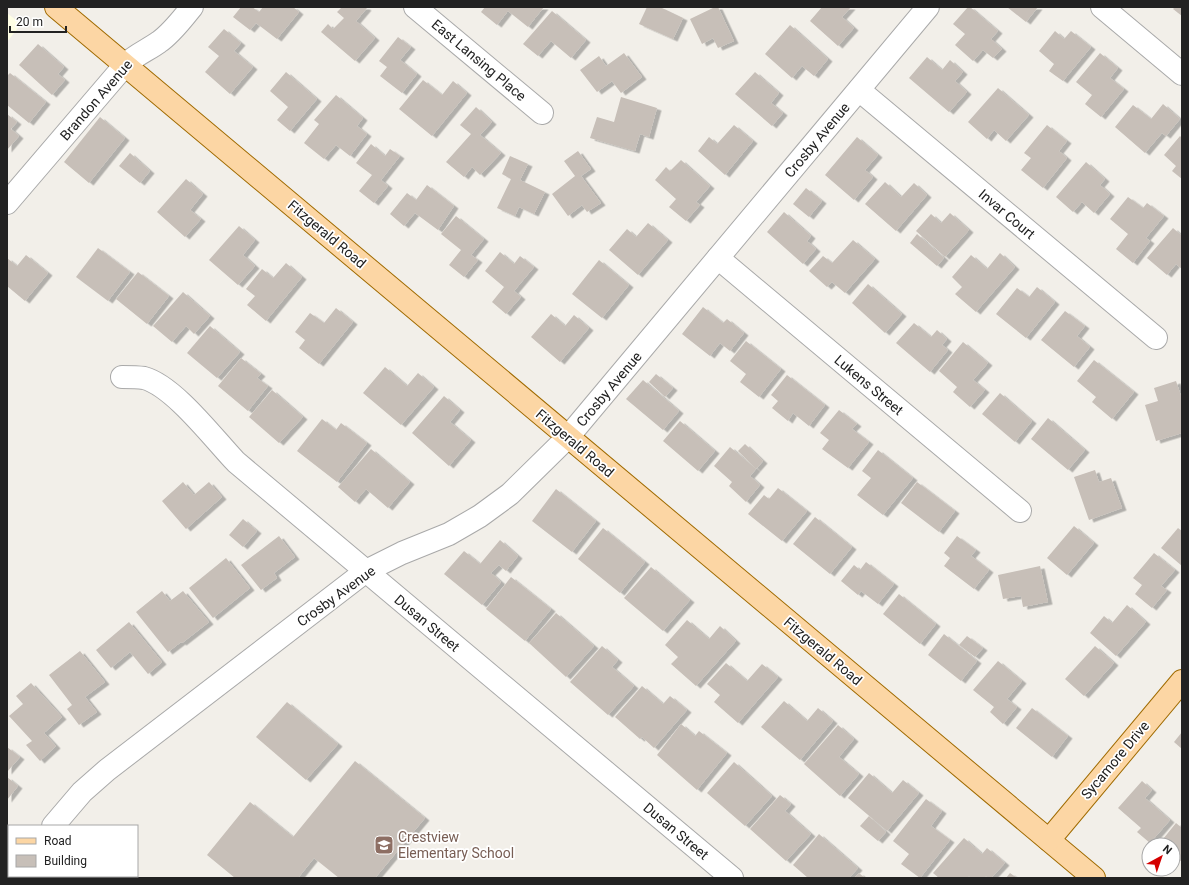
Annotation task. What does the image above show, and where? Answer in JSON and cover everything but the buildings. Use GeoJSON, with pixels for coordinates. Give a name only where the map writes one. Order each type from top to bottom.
{"type":"FeatureCollection","features":[{"type":"Feature","properties":{"kind":"main road","name":"Fitzgerald Road"},"geometry":{"type":"LineString","coordinates":[[56,7],[1094,878]]}},
{"type":"Feature","properties":{"kind":"main road","name":"Sycamore Drive"},"geometry":{"type":"LineString","coordinates":[[1049,840],[1182,681]]}},
{"type":"Feature","properties":{"kind":"street","name":"Brandon Avenue"},"geometry":{"type":"LineString","coordinates":[[7,203],[125,65],[132,58],[161,41],[192,7]]}},
{"type":"Feature","properties":{"kind":"street","name":"East Lansing Place"},"geometry":{"type":"LineString","coordinates":[[415,7],[542,113]]}},
{"type":"Feature","properties":{"kind":"street","name":"Crosby Avenue"},"geometry":{"type":"LineString","coordinates":[[54,825],[82,792],[107,770],[366,571],[402,553],[449,534],[480,516],[510,494],[568,437],[928,7]]}},
{"type":"Feature","properties":{"kind":"street"},"geometry":{"type":"LineString","coordinates":[[1102,7],[1182,74]]}},
{"type":"Feature","properties":{"kind":"street","name":"Invar Court"},"geometry":{"type":"LineString","coordinates":[[859,90],[1156,338]]}},
{"type":"Feature","properties":{"kind":"street","name":"Lukens Street"},"geometry":{"type":"LineString","coordinates":[[718,258],[1020,511]]}},
{"type":"Feature","properties":{"kind":"street","name":"Dusan Street"},"geometry":{"type":"LineString","coordinates":[[122,377],[143,378],[162,386],[186,408],[236,462],[732,878]]}},
{"type":"Feature","properties":{"kind":"shaded area"},"geometry":{"type":"Polygon","coordinates":[[[7,13],[21,24],[7,42],[7,13]]]}},
{"type":"Feature","properties":{"kind":"place","name":"Crestview Elementary School"},"geometry":{"type":"Point","coordinates":[384,845]}}]}
